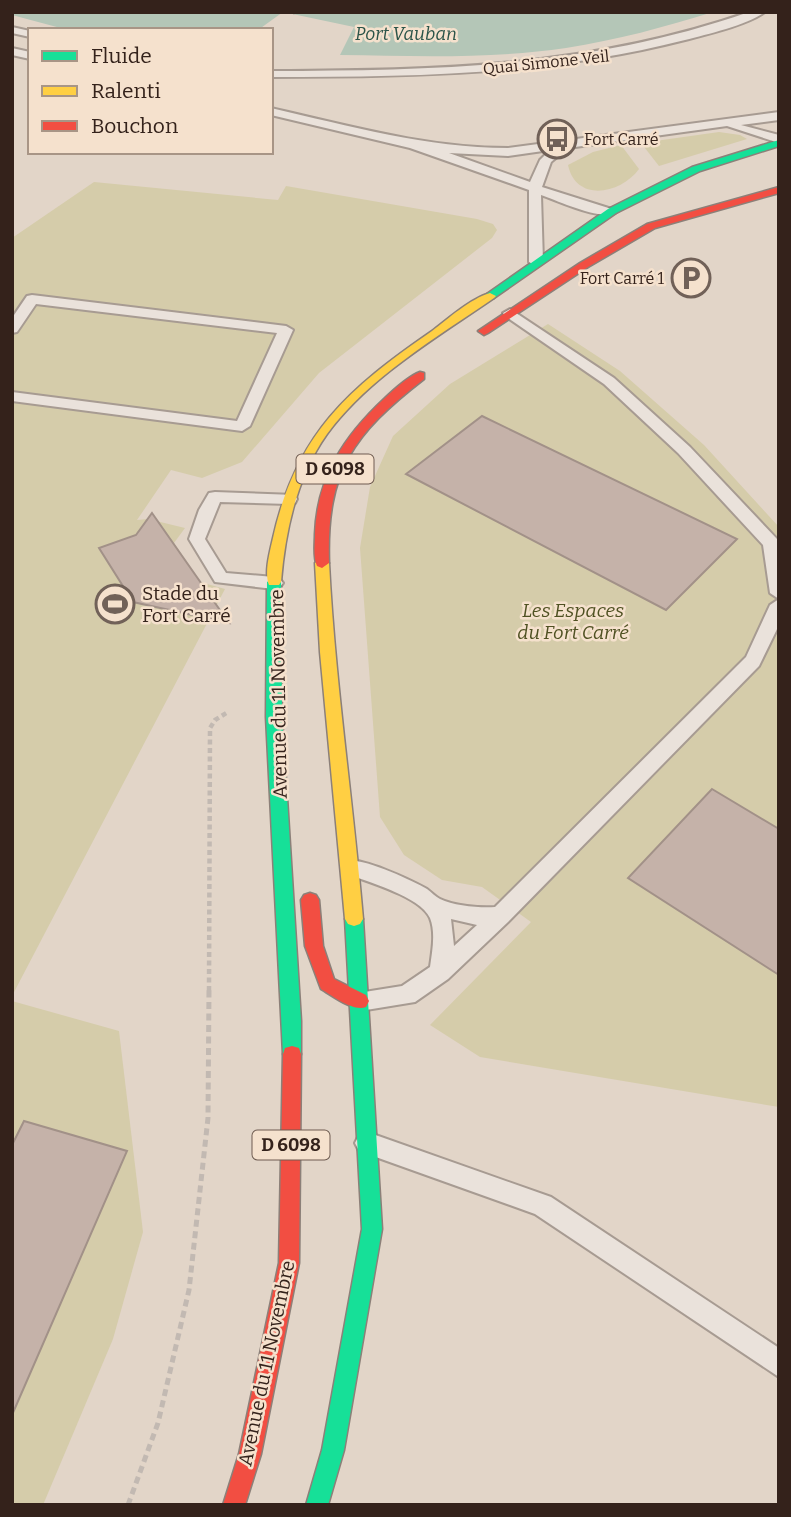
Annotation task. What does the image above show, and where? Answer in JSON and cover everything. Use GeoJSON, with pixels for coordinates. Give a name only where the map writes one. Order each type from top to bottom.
{"type":"FeatureCollection","features":[{"type":"Feature","properties":{"kind":"main road","name":"Avenue du 11 Novembre"},"geometry":{"type":"LineString","coordinates":[[234,1505],[250,1454],[289,1263],[293,1054],[274,718],[274,583],[275,562],[289,499],[321,434],[357,395],[536,262],[612,212],[696,169],[779,141]]}},
{"type":"Feature","properties":{"kind":"main road"},"geometry":{"type":"LineString","coordinates":[[476,337],[584,265],[652,226],[772,191],[779,177]]}},
{"type":"Feature","properties":{"kind":"main road"},"geometry":{"type":"LineString","coordinates":[[612,212],[678,210],[734,202]]}},
{"type":"Feature","properties":{"kind":"main road","name":"D 6098"},"geometry":{"type":"LineString","coordinates":[[317,1505],[333,1450],[372,1229],[351,867],[324,635],[321,520],[331,475],[349,445],[398,392],[431,368]]}},
{"type":"Feature","properties":{"kind":"main road"},"geometry":{"type":"LineString","coordinates":[[279,779],[297,810]]}},
{"type":"Feature","properties":{"kind":"main road"},"geometry":{"type":"LineString","coordinates":[[309,890],[314,946],[327,984],[360,1000]]}},
{"type":"Feature","properties":{"kind":"lane","name":"Quai Simone Veil"},"geometry":{"type":"LineString","coordinates":[[273,74],[407,74],[566,62],[647,49],[694,37],[760,12]]}},
{"type":"Feature","properties":{"kind":"lane"},"geometry":{"type":"LineString","coordinates":[[273,111],[414,145],[467,152],[508,152],[564,146],[779,116]]}},
{"type":"Feature","properties":{"kind":"lane"},"geometry":{"type":"LineString","coordinates":[[722,124],[779,141]]}},
{"type":"Feature","properties":{"kind":"lane"},"geometry":{"type":"LineString","coordinates":[[414,145],[593,209],[612,212]]}},
{"type":"Feature","properties":{"kind":"lane"},"geometry":{"type":"LineString","coordinates":[[536,262],[537,188],[547,159],[564,146]]}},
{"type":"Feature","properties":{"kind":"lane"},"geometry":{"type":"LineString","coordinates":[[12,329],[33,299],[286,330],[242,426],[12,396]]}},
{"type":"Feature","properties":{"kind":"lane"},"geometry":{"type":"LineString","coordinates":[[510,313],[609,381],[684,450],[771,543],[779,593]]}},
{"type":"Feature","properties":{"kind":"lane"},"geometry":{"type":"LineString","coordinates":[[274,583],[221,578],[197,539],[207,510],[215,497],[289,499]]}},
{"type":"Feature","properties":{"kind":"lane"},"geometry":{"type":"LineString","coordinates":[[360,1000],[407,995],[440,972],[501,916],[753,661],[779,604]]}},
{"type":"Feature","properties":{"kind":"lane"},"geometry":{"type":"LineString","coordinates":[[351,867],[410,890],[435,907],[483,917],[501,916]]}},
{"type":"Feature","properties":{"kind":"lane"},"geometry":{"type":"LineString","coordinates":[[435,907],[444,936],[440,972]]}},
{"type":"Feature","properties":{"kind":"lane"},"geometry":{"type":"LineString","coordinates":[[367,1143],[542,1205],[779,1364]]}},
{"type":"Feature","properties":{"kind":"path"},"geometry":{"type":"LineString","coordinates":[[128,1505],[158,1423],[189,1290],[208,1118],[210,728],[215,720],[237,707]]}},
{"type":"Feature","properties":{"kind":"green space"},"geometry":{"type":"Polygon","coordinates":[[[719,132],[740,135],[747,139],[659,166],[641,143],[719,132]]]}},
{"type":"Feature","properties":{"kind":"green space"},"geometry":{"type":"Polygon","coordinates":[[[621,145],[639,169],[631,178],[611,189],[600,191],[589,190],[573,177],[568,165],[593,152],[621,145]]]}},
{"type":"Feature","properties":{"kind":"green space","name":"Stade du Fort Carré"},"geometry":{"type":"Polygon","coordinates":[[[94,182],[278,200],[286,186],[477,219],[493,224],[497,230],[492,238],[319,373],[242,462],[202,478],[171,470],[137,520],[148,519],[185,528],[174,543],[200,582],[225,589],[12,996],[12,238],[94,182]]]}},
{"type":"Feature","properties":{"kind":"green space","name":"Les Espaces du Fort Carré"},"geometry":{"type":"Polygon","coordinates":[[[548,324],[620,371],[704,445],[779,527],[779,1107],[480,1057],[430,1025],[531,922],[482,887],[442,880],[404,855],[380,817],[360,548],[370,487],[393,436],[450,384],[548,324]]]}},
{"type":"Feature","properties":{"kind":"green space"},"geometry":{"type":"Polygon","coordinates":[[[12,1001],[119,1031],[143,1232],[113,1339],[43,1505],[12,1505],[12,1001]]]}},
{"type":"Feature","properties":{"kind":"water"},"geometry":{"type":"Polygon","coordinates":[[[12,12],[283,12],[261,28],[61,28],[12,15],[12,12]]]}},
{"type":"Feature","properties":{"kind":"water","name":"Port Vauban"},"geometry":{"type":"Polygon","coordinates":[[[283,12],[713,12],[641,33],[566,48],[510,54],[425,56],[340,55],[354,27],[283,12]]]}},
{"type":"Feature","properties":{"kind":"building"},"geometry":{"type":"Polygon","coordinates":[[[482,416],[737,539],[666,610],[406,474],[482,416]]]}},
{"type":"Feature","properties":{"kind":"building"},"geometry":{"type":"Polygon","coordinates":[[[152,513],[229,623],[133,602],[99,548],[136,535],[152,513]]]}},
{"type":"Feature","properties":{"kind":"building"},"geometry":{"type":"Polygon","coordinates":[[[712,789],[779,829],[779,975],[628,878],[712,789]]]}},
{"type":"Feature","properties":{"kind":"building"},"geometry":{"type":"Polygon","coordinates":[[[24,1121],[127,1151],[12,1415],[12,1145],[24,1121]]]}},
{"type":"Feature","properties":{"kind":"traffic: fast"},"geometry":{"type":"LineString","coordinates":[[490,296],[612,211],[696,169],[779,143]]}},
{"type":"Feature","properties":{"kind":"traffic: fast"},"geometry":{"type":"LineString","coordinates":[[274,582],[274,717],[292,1054]]}},
{"type":"Feature","properties":{"kind":"traffic: fast"},"geometry":{"type":"LineString","coordinates":[[317,1505],[333,1450],[372,1229],[354,919]]}},
{"type":"Feature","properties":{"kind":"traffic: slow"},"geometry":{"type":"LineString","coordinates":[[274,582],[288,506],[302,469],[320,435],[334,417],[375,379],[490,296]]}},
{"type":"Feature","properties":{"kind":"traffic: slow"},"geometry":{"type":"LineString","coordinates":[[322,563],[327,652],[354,919]]}},
{"type":"Feature","properties":{"kind":"traffic: jam"},"geometry":{"type":"LineString","coordinates":[[484,331],[584,265],[651,226],[779,190]]}},
{"type":"Feature","properties":{"kind":"traffic: jam"},"geometry":{"type":"LineString","coordinates":[[322,563],[323,509],[337,463],[369,421],[420,376]]}},
{"type":"Feature","properties":{"kind":"traffic: jam"},"geometry":{"type":"LineString","coordinates":[[310,900],[314,946],[327,984],[360,1001]]}},
{"type":"Feature","properties":{"kind":"traffic: jam"},"geometry":{"type":"LineString","coordinates":[[234,1505],[250,1454],[289,1263],[292,1054]]}},
{"type":"Feature","properties":{"kind":"place","name":"Fort Carré"},"geometry":{"type":"Point","coordinates":[557,139]}},
{"type":"Feature","properties":{"kind":"place","name":"Fort Carré 1"},"geometry":{"type":"Point","coordinates":[691,278]}},
{"type":"Feature","properties":{"kind":"place","name":"Stade du Fort Carré"},"geometry":{"type":"Point","coordinates":[115,604]}}]}
